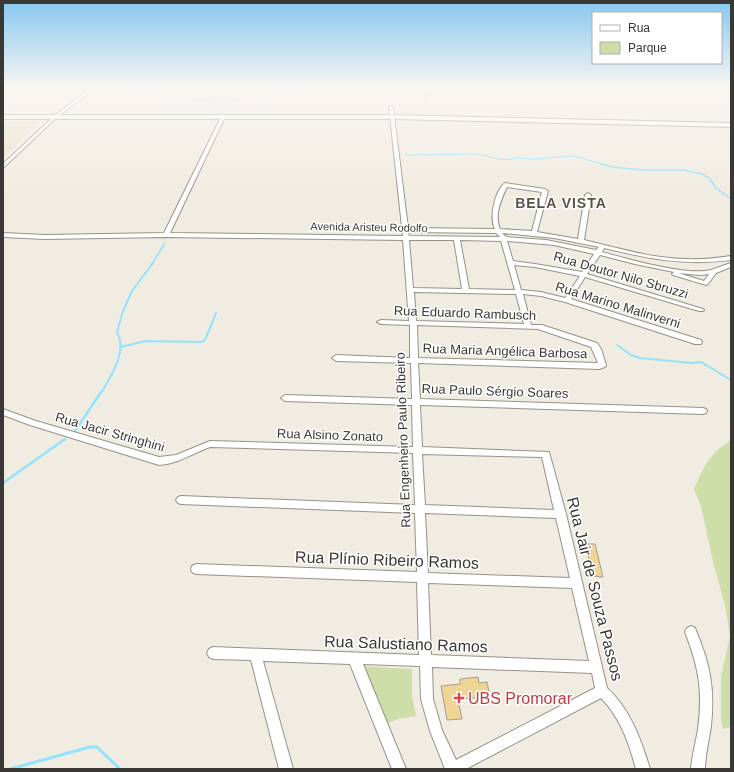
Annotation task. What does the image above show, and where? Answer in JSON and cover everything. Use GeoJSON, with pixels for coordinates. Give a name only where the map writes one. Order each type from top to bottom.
{"type":"FeatureCollection","features":[{"type":"Feature","properties":{"kind":"main road"},"geometry":{"type":"LineString","coordinates":[[660,123],[731,125]]}},
{"type":"Feature","properties":{"kind":"street"},"geometry":{"type":"LineString","coordinates":[[3,167],[49,123]]}},
{"type":"Feature","properties":{"kind":"street"},"geometry":{"type":"LineString","coordinates":[[166,235],[220,123]]}},
{"type":"Feature","properties":{"kind":"street","name":"Rua Engenheiro Paulo Ribeiro"},"geometry":{"type":"LineString","coordinates":[[393,123],[406,238],[413,323],[427,699],[436,731],[452,769]]}},
{"type":"Feature","properties":{"kind":"street"},"geometry":{"type":"LineString","coordinates":[[528,326],[504,239],[497,231],[495,224],[495,212],[505,185],[545,191],[534,233]]}},
{"type":"Feature","properties":{"kind":"street"},"geometry":{"type":"LineString","coordinates":[[581,240],[588,195]]}},
{"type":"Feature","properties":{"kind":"street","name":"Avenida Aristeu Rodolfo"},"geometry":{"type":"LineString","coordinates":[[405,230],[534,233],[581,240],[659,259],[691,262],[714,261],[731,258]]}},
{"type":"Feature","properties":{"kind":"street","name":"Avenida Aristeu Rodolfo"},"geometry":{"type":"LineString","coordinates":[[3,235],[166,235],[504,239],[552,243],[598,252],[643,265],[671,270],[715,270],[729,267]]}},
{"type":"Feature","properties":{"kind":"street"},"geometry":{"type":"LineString","coordinates":[[457,238],[466,291]]}},
{"type":"Feature","properties":{"kind":"street"},"geometry":{"type":"LineString","coordinates":[[567,300],[602,246]]}},
{"type":"Feature","properties":{"kind":"street"},"geometry":{"type":"LineString","coordinates":[[714,261],[729,267]]}},
{"type":"Feature","properties":{"kind":"street","name":"Rua Doutor Nilo Sbruzzi"},"geometry":{"type":"LineString","coordinates":[[510,263],[557,268],[584,274],[701,310]]}},
{"type":"Feature","properties":{"kind":"street"},"geometry":{"type":"LineString","coordinates":[[643,265],[706,283],[715,270]]}},
{"type":"Feature","properties":{"kind":"street","name":"Rua Marino Malinverni"},"geometry":{"type":"LineString","coordinates":[[411,290],[518,292],[541,294],[567,300],[698,342]]}},
{"type":"Feature","properties":{"kind":"street","name":"Rua Eduardo Rambusch"},"geometry":{"type":"LineString","coordinates":[[382,322],[528,326],[545,328],[594,345],[602,366]]}},
{"type":"Feature","properties":{"kind":"street","name":"Rua Maria Angélica Barbosa"},"geometry":{"type":"LineString","coordinates":[[336,358],[602,366]]}},
{"type":"Feature","properties":{"kind":"street","name":"Rua Paulo Sérgio Soares"},"geometry":{"type":"LineString","coordinates":[[285,398],[703,411]]}},
{"type":"Feature","properties":{"kind":"street","name":"Rua Jacir Stringhini"},"geometry":{"type":"LineString","coordinates":[[3,412],[33,423],[159,461],[173,461],[198,447],[210,444]]}},
{"type":"Feature","properties":{"kind":"street","name":"Rua Alsino Zonato"},"geometry":{"type":"LineString","coordinates":[[210,444],[546,454]]}},
{"type":"Feature","properties":{"kind":"street","name":"Rua Jair de Souza Passos"},"geometry":{"type":"LineString","coordinates":[[546,454],[602,691],[611,698],[617,706],[634,742],[643,769]]}},
{"type":"Feature","properties":{"kind":"street"},"geometry":{"type":"LineString","coordinates":[[181,500],[560,514]]}},
{"type":"Feature","properties":{"kind":"street","name":"Rua Plínio Ribeiro Ramos"},"geometry":{"type":"LineString","coordinates":[[196,569],[577,583]]}},
{"type":"Feature","properties":{"kind":"street"},"geometry":{"type":"LineString","coordinates":[[691,632],[703,662],[707,678],[706,712],[698,759],[698,769]]}},
{"type":"Feature","properties":{"kind":"street","name":"Rua Salustiano Ramos"},"geometry":{"type":"LineString","coordinates":[[213,653],[597,668]]}},
{"type":"Feature","properties":{"kind":"street"},"geometry":{"type":"LineString","coordinates":[[256,655],[286,769]]}},
{"type":"Feature","properties":{"kind":"street"},"geometry":{"type":"LineString","coordinates":[[354,658],[398,769]]}},
{"type":"Feature","properties":{"kind":"street"},"geometry":{"type":"LineString","coordinates":[[452,769],[602,691]]}},
{"type":"Feature","properties":{"kind":"shaded area"},"geometry":{"type":"Polygon","coordinates":[[[3,123],[40,123],[3,157],[3,123]]]}},
{"type":"Feature","properties":{"kind":"green space"},"geometry":{"type":"Polygon","coordinates":[[[731,440],[731,727],[723,729],[721,719],[721,677],[730,636],[725,605],[714,566],[701,506],[694,489],[708,461],[723,445],[731,440]]]}},
{"type":"Feature","properties":{"kind":"green space"},"geometry":{"type":"Polygon","coordinates":[[[362,666],[412,669],[412,696],[416,716],[398,719],[386,724],[362,666]]]}},
{"type":"Feature","properties":{"kind":"building"},"geometry":{"type":"Polygon","coordinates":[[[585,544],[595,544],[603,577],[593,576],[585,544]]]}},
{"type":"Feature","properties":{"kind":"building","name":"UBS Promorar"},"geometry":{"type":"Polygon","coordinates":[[[478,677],[479,683],[487,682],[490,697],[458,699],[462,719],[447,720],[441,686],[460,684],[460,679],[478,677]]]}},
{"type":"Feature","properties":{"kind":"waterway"},"geometry":{"type":"LineString","coordinates":[[406,155],[478,154],[504,160],[517,158],[535,159],[574,156],[605,165]]}},
{"type":"Feature","properties":{"kind":"waterway"},"geometry":{"type":"LineString","coordinates":[[601,164],[612,167],[643,170],[684,170],[702,174],[709,178],[716,188],[731,199]]}},
{"type":"Feature","properties":{"kind":"waterway"},"geometry":{"type":"LineString","coordinates":[[152,264],[165,243]]}},
{"type":"Feature","properties":{"kind":"waterway"},"geometry":{"type":"LineString","coordinates":[[121,347],[117,332],[123,311],[132,291],[153,263]]}},
{"type":"Feature","properties":{"kind":"waterway"},"geometry":{"type":"LineString","coordinates":[[121,347],[145,341],[201,342],[205,340],[216,313]]}},
{"type":"Feature","properties":{"kind":"waterway"},"geometry":{"type":"LineString","coordinates":[[617,345],[631,355],[640,358],[692,363],[701,362],[731,380]]}},
{"type":"Feature","properties":{"kind":"waterway"},"geometry":{"type":"LineString","coordinates":[[101,393],[117,363],[121,347]]}},
{"type":"Feature","properties":{"kind":"waterway"},"geometry":{"type":"LineString","coordinates":[[75,431],[101,392]]}},
{"type":"Feature","properties":{"kind":"waterway"},"geometry":{"type":"LineString","coordinates":[[3,483],[65,439]]}},
{"type":"Feature","properties":{"kind":"waterway"},"geometry":{"type":"LineString","coordinates":[[10,769],[90,747],[97,747],[120,769]]}},
{"type":"Feature","properties":{"kind":"place","name":"UBS Promorar"},"geometry":{"type":"Point","coordinates":[459,698]}},
{"type":"Feature","properties":{"kind":"district","name":"BELA VISTA"},"geometry":{"type":"Point","coordinates":[561,203]}}]}
